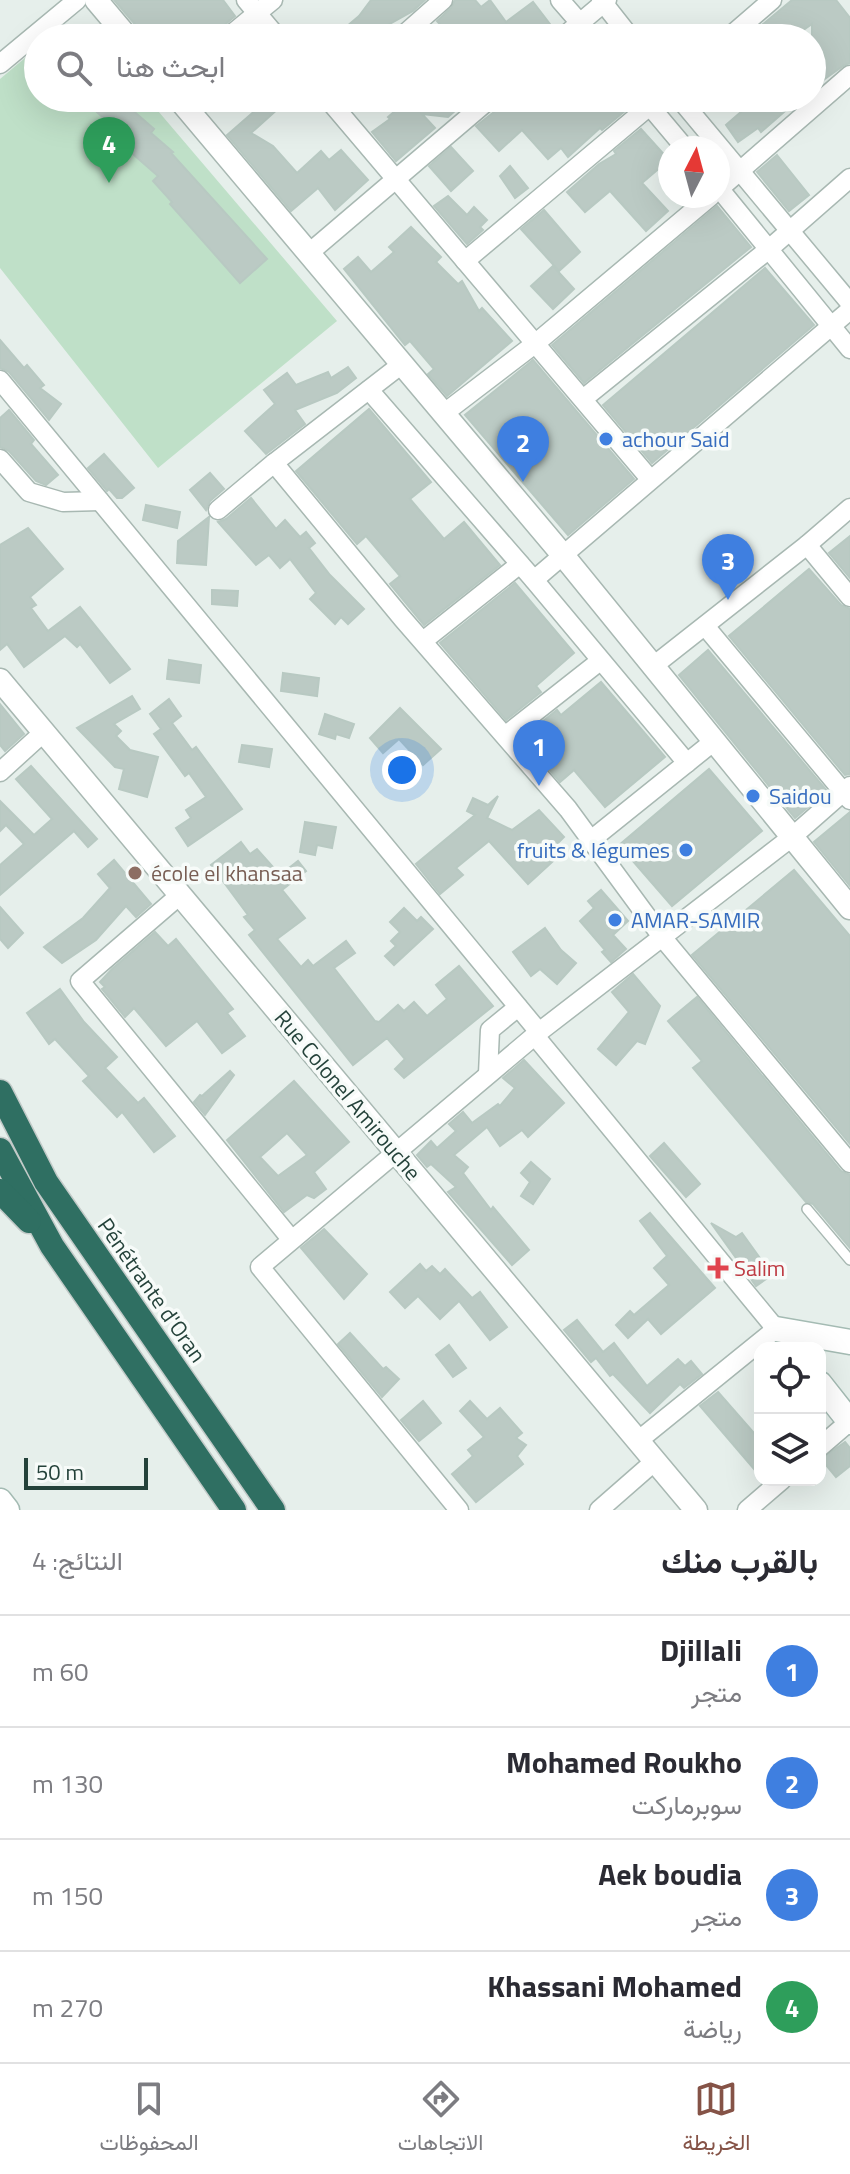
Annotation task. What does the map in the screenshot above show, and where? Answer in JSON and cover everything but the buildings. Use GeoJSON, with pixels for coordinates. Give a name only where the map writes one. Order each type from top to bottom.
{"type":"FeatureCollection","features":[{"type":"Feature","properties":{"kind":"highway","name":"Pénétrante d'Oran"},"geometry":{"type":"LineString","coordinates":[[0,1092],[46,1182],[273,1510]]}},
{"type":"Feature","properties":{"kind":"highway"},"geometry":{"type":"LineString","coordinates":[[0,1150],[52,1246],[234,1510]]}},
{"type":"Feature","properties":{"kind":"highway"},"geometry":{"type":"LineString","coordinates":[[0,1191],[52,1246]]}},
{"type":"Feature","properties":{"kind":"main road"},"geometry":{"type":"LineString","coordinates":[[784,1338],[850,1342]]}},
{"type":"Feature","properties":{"kind":"main road"},"geometry":{"type":"LineString","coordinates":[[826,1391],[850,1421]]}},
{"type":"Feature","properties":{"kind":"main road"},"geometry":{"type":"LineString","coordinates":[[850,1394],[850,1421]]}},
{"type":"Feature","properties":{"kind":"main road"},"geometry":{"type":"LineString","coordinates":[[0,1501],[7,1510]]}},
{"type":"Feature","properties":{"kind":"street"},"geometry":{"type":"LineString","coordinates":[[48,24],[77,0]]}},
{"type":"Feature","properties":{"kind":"street"},"geometry":{"type":"LineString","coordinates":[[96,0],[116,24]]}},
{"type":"Feature","properties":{"kind":"street"},"geometry":{"type":"LineString","coordinates":[[238,24],[251,6],[273,0]]}},
{"type":"Feature","properties":{"kind":"street"},"geometry":{"type":"LineString","coordinates":[[416,24],[443,0]]}},
{"type":"Feature","properties":{"kind":"street"},"geometry":{"type":"LineString","coordinates":[[560,0],[580,23],[603,1],[620,24]]}},
{"type":"Feature","properties":{"kind":"street"},"geometry":{"type":"LineString","coordinates":[[744,24],[772,0]]}},
{"type":"Feature","properties":{"kind":"street"},"geometry":{"type":"LineString","coordinates":[[251,6],[266,24]]}},
{"type":"Feature","properties":{"kind":"street"},"geometry":{"type":"LineString","coordinates":[[0,64],[24,44]]}},
{"type":"Feature","properties":{"kind":"street"},"geometry":{"type":"LineString","coordinates":[[826,96],[850,75]]}},
{"type":"Feature","properties":{"kind":"street"},"geometry":{"type":"LineString","coordinates":[[190,112],[562,554],[850,908]]}},
{"type":"Feature","properties":{"kind":"street"},"geometry":{"type":"LineString","coordinates":[[340,112],[650,479]]}},
{"type":"Feature","properties":{"kind":"street"},"geometry":{"type":"LineString","coordinates":[[309,253],[474,112]]}},
{"type":"Feature","properties":{"kind":"street"},"geometry":{"type":"LineString","coordinates":[[465,261],[638,112]]}},
{"type":"Feature","properties":{"kind":"street"},"geometry":{"type":"LineString","coordinates":[[659,112],[676,136]]}},
{"type":"Feature","properties":{"kind":"street"},"geometry":{"type":"LineString","coordinates":[[691,112],[850,303]]}},
{"type":"Feature","properties":{"kind":"street"},"geometry":{"type":"LineString","coordinates":[[730,179],[808,112]]}},
{"type":"Feature","properties":{"kind":"street"},"geometry":{"type":"LineString","coordinates":[[583,399],[769,249],[850,178]]}},
{"type":"Feature","properties":{"kind":"street"},"geometry":{"type":"LineString","coordinates":[[730,206],[850,349]]}},
{"type":"Feature","properties":{"kind":"street"},"geometry":{"type":"LineString","coordinates":[[443,414],[536,343],[695,208]]}},
{"type":"Feature","properties":{"kind":"street"},"geometry":{"type":"LineString","coordinates":[[534,580],[850,310]]}},
{"type":"Feature","properties":{"kind":"street"},"geometry":{"type":"LineString","coordinates":[[218,510],[402,364]]}},
{"type":"Feature","properties":{"kind":"street"},"geometry":{"type":"LineString","coordinates":[[0,380],[518,1007],[784,1338],[639,1440]]}},
{"type":"Feature","properties":{"kind":"street"},"geometry":{"type":"LineString","coordinates":[[369,390],[687,763]]}},
{"type":"Feature","properties":{"kind":"street"},"geometry":{"type":"LineString","coordinates":[[0,459],[29,492],[63,502],[100,501]]}},
{"type":"Feature","properties":{"kind":"street"},"geometry":{"type":"LineString","coordinates":[[274,463],[568,809],[662,937],[850,1163]]}},
{"type":"Feature","properties":{"kind":"street"},"geometry":{"type":"LineString","coordinates":[[652,667],[850,508]]}},
{"type":"Feature","properties":{"kind":"street"},"geometry":{"type":"LineString","coordinates":[[807,545],[850,597]]}},
{"type":"Feature","properties":{"kind":"street"},"geometry":{"type":"LineString","coordinates":[[423,641],[520,564]]}},
{"type":"Feature","properties":{"kind":"street"},"geometry":{"type":"LineString","coordinates":[[459,1510],[260,1267],[537,1034],[848,793],[705,626]]}},
{"type":"Feature","properties":{"kind":"street"},"geometry":{"type":"LineString","coordinates":[[506,735],[600,661]]}},
{"type":"Feature","properties":{"kind":"street","name":"Rue Colonel Amirouche"},"geometry":{"type":"LineString","coordinates":[[0,680],[639,1440],[691,1508]]}},
{"type":"Feature","properties":{"kind":"street"},"geometry":{"type":"LineString","coordinates":[[0,772],[44,732]]}},
{"type":"Feature","properties":{"kind":"street"},"geometry":{"type":"LineString","coordinates":[[591,840],[713,742]]}},
{"type":"Feature","properties":{"kind":"street"},"geometry":{"type":"LineString","coordinates":[[180,895],[80,981],[291,1239]]}},
{"type":"Feature","properties":{"kind":"street"},"geometry":{"type":"LineString","coordinates":[[488,1074],[490,1030],[518,1007]]}},
{"type":"Feature","properties":{"kind":"street"},"geometry":{"type":"LineString","coordinates":[[826,1442],[850,1421]]}},
{"type":"Feature","properties":{"kind":"street"},"geometry":{"type":"LineString","coordinates":[[599,1510],[655,1461]]}},
{"type":"Feature","properties":{"kind":"street"},"geometry":{"type":"LineString","coordinates":[[747,1510],[775,1486]]}},
{"type":"Feature","properties":{"kind":"lane"},"geometry":{"type":"LineString","coordinates":[[807,1209],[850,1260]]}},
{"type":"Feature","properties":{"kind":"green space"},"geometry":{"type":"Polygon","coordinates":[[[24,59],[24,112],[159,112],[337,321],[158,468],[0,268],[0,79],[24,59]]]}},
{"type":"Feature","properties":{"kind":"place","name":"Khassani Mohamed"},"geometry":{"type":"Point","coordinates":[109,183]}},
{"type":"Feature","properties":{"kind":"place","name":"achour Said"},"geometry":{"type":"Point","coordinates":[606,439]}},
{"type":"Feature","properties":{"kind":"place","name":"Mohamed Roukho"},"geometry":{"type":"Point","coordinates":[523,482]}},
{"type":"Feature","properties":{"kind":"place","name":"Aek boudia"},"geometry":{"type":"Point","coordinates":[728,600]}},
{"type":"Feature","properties":{"kind":"place","name":"Djillali"},"geometry":{"type":"Point","coordinates":[539,786]}},
{"type":"Feature","properties":{"kind":"place","name":"Saidou"},"geometry":{"type":"Point","coordinates":[753,796]}},
{"type":"Feature","properties":{"kind":"place","name":"fruits & légumes"},"geometry":{"type":"Point","coordinates":[686,850]}},
{"type":"Feature","properties":{"kind":"place","name":"école el khansaa"},"geometry":{"type":"Point","coordinates":[135,873]}},
{"type":"Feature","properties":{"kind":"place","name":"AMAR-SAMIR"},"geometry":{"type":"Point","coordinates":[615,920]}},
{"type":"Feature","properties":{"kind":"place","name":"Salim"},"geometry":{"type":"Point","coordinates":[718,1268]}}]}
